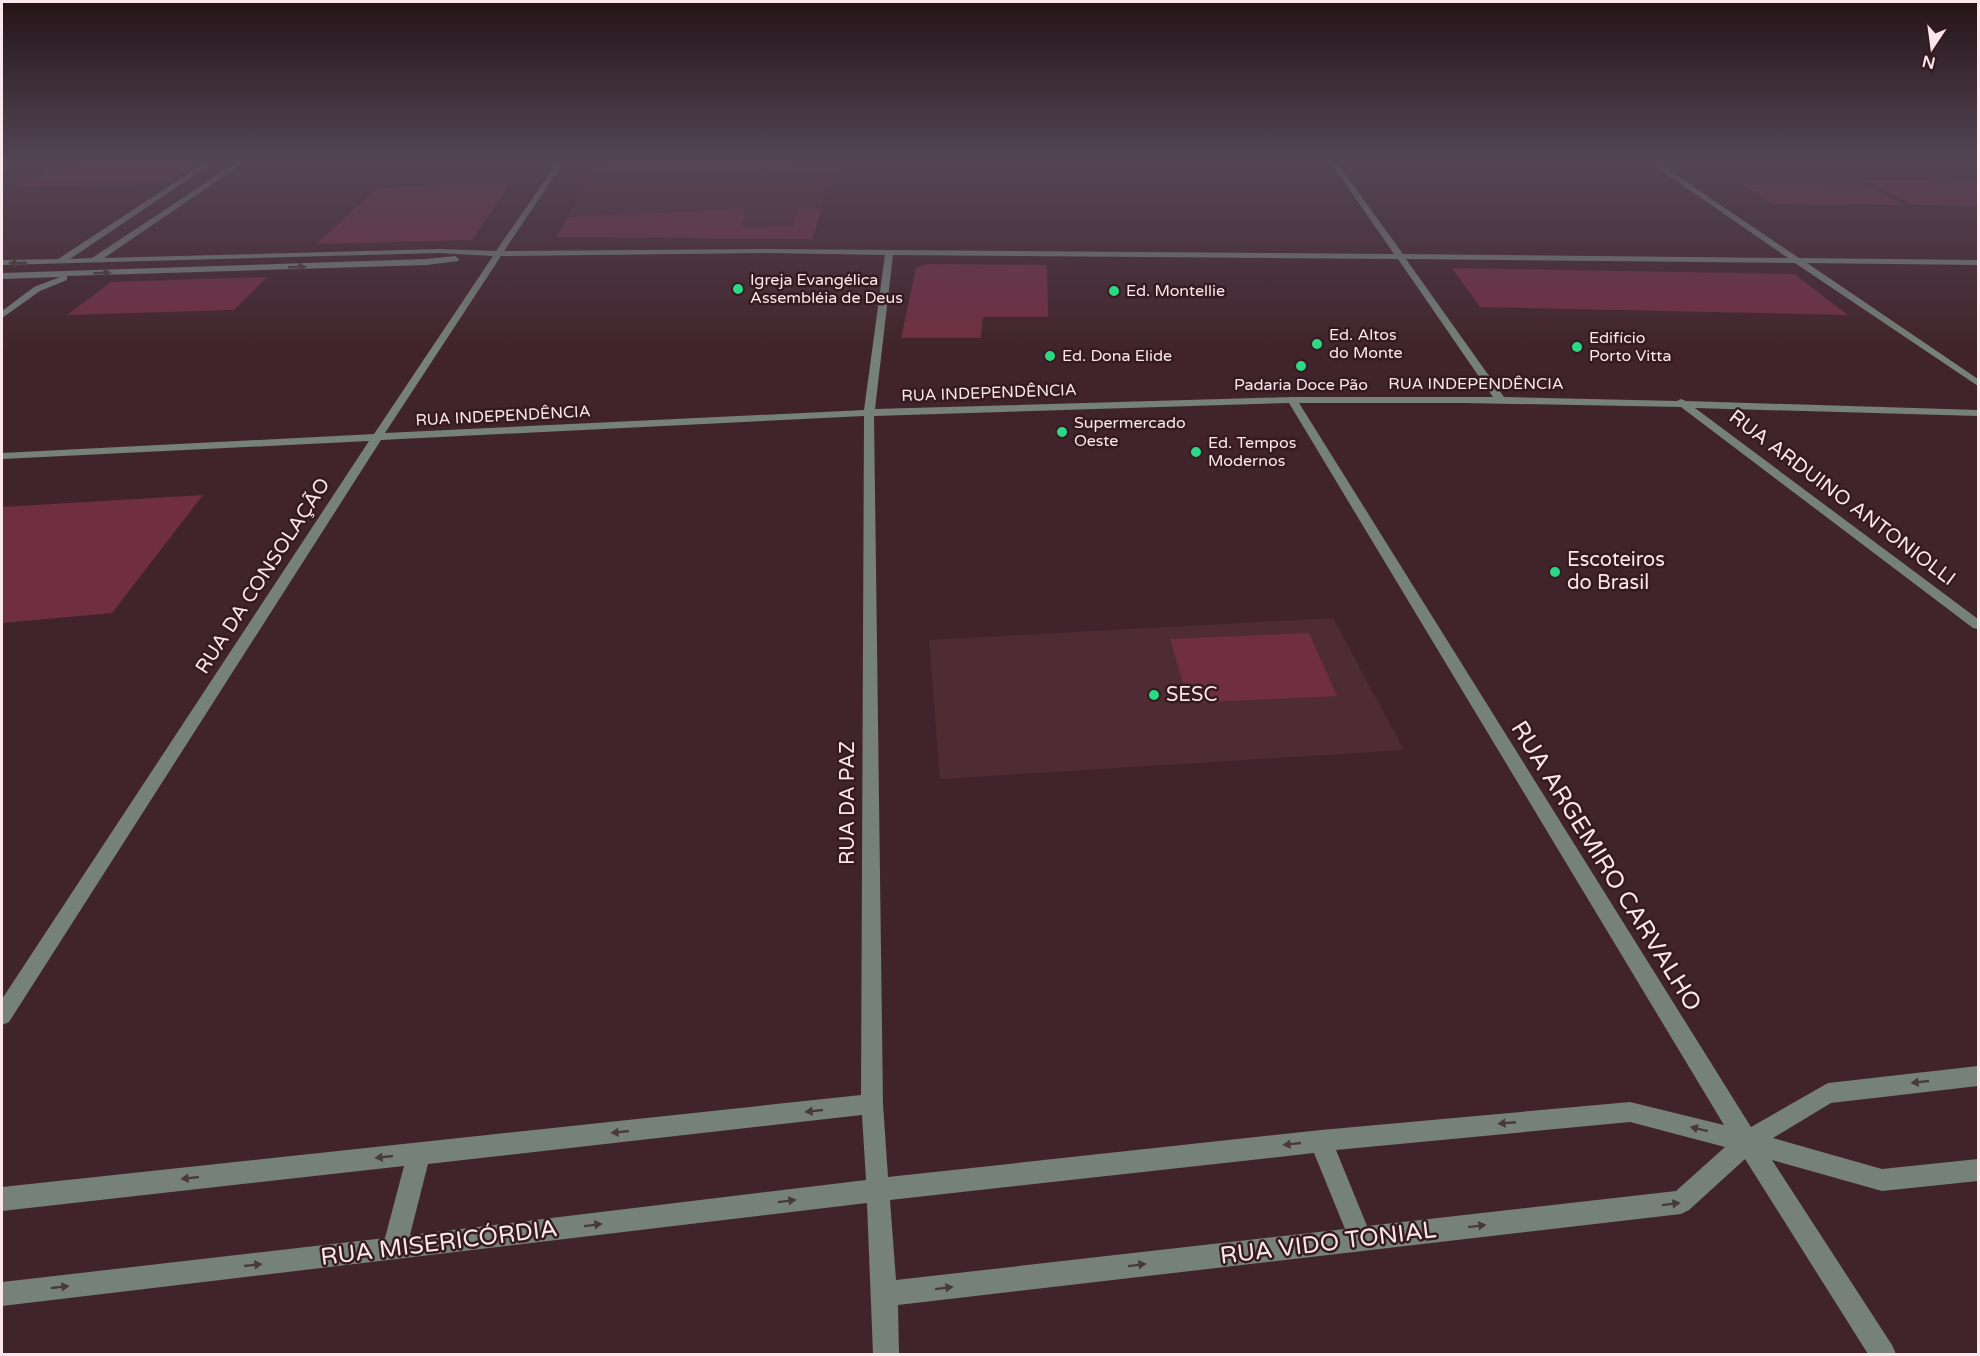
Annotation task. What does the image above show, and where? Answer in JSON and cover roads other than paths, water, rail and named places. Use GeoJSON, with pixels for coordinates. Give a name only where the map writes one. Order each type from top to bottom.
{"type":"FeatureCollection","features":[{"type":"Feature","properties":{"kind":"street"},"geometry":{"type":"LineString","coordinates":[[37,289],[43,275],[116,223]]}},
{"type":"Feature","properties":{"kind":"street"},"geometry":{"type":"LineString","coordinates":[[2,315],[37,289],[73,274],[150,223]]}},
{"type":"Feature","properties":{"kind":"street","name":"RUA DA CONSOLAÇÃO"},"geometry":{"type":"LineString","coordinates":[[2,1016],[375,439],[518,223]]}},
{"type":"Feature","properties":{"kind":"street"},"geometry":{"type":"LineString","coordinates":[[1377,223],[1501,400]]}},
{"type":"Feature","properties":{"kind":"street"},"geometry":{"type":"LineString","coordinates":[[1742,223],[1978,382]]}},
{"type":"Feature","properties":{"kind":"street"},"geometry":{"type":"LineString","coordinates":[[2,263],[439,250],[497,254],[889,252],[1978,262]]}},
{"type":"Feature","properties":{"kind":"street","name":"RUA DA PAZ"},"geometry":{"type":"LineString","coordinates":[[886,1354],[885,1294],[872,1104],[868,413],[889,252]]}},
{"type":"Feature","properties":{"kind":"street"},"geometry":{"type":"LineString","coordinates":[[2,276],[428,262],[497,254]]}},
{"type":"Feature","properties":{"kind":"street"},"geometry":{"type":"LineString","coordinates":[[257,268],[271,256]]}},
{"type":"Feature","properties":{"kind":"street","name":"RUA INDEPENDÊNCIA"},"geometry":{"type":"LineString","coordinates":[[2,456],[868,413],[1292,400],[1681,402],[1978,412]]}},
{"type":"Feature","properties":{"kind":"street","name":"RUA ARGEMIRO CARVALHO"},"geometry":{"type":"LineString","coordinates":[[1292,400],[1747,1142],[1883,1354]]}},
{"type":"Feature","properties":{"kind":"street","name":"RUA ARDUINO ANTONIOLLI"},"geometry":{"type":"LineString","coordinates":[[1681,402],[1978,625]]}},
{"type":"Feature","properties":{"kind":"street","name":"RUA VIDO TONIAL"},"geometry":{"type":"LineString","coordinates":[[885,1294],[1681,1202],[1747,1142],[1828,1093],[1978,1076]]}},
{"type":"Feature","properties":{"kind":"street"},"geometry":{"type":"LineString","coordinates":[[2,1198],[872,1104]]}},
{"type":"Feature","properties":{"kind":"street"},"geometry":{"type":"LineString","coordinates":[[877,1190],[1321,1141],[1630,1112],[1882,1180],[1978,1170]]}},
{"type":"Feature","properties":{"kind":"street"},"geometry":{"type":"LineString","coordinates":[[1321,1141],[1361,1240]]}},
{"type":"Feature","properties":{"kind":"street"},"geometry":{"type":"LineString","coordinates":[[394,1250],[419,1154]]}},
{"type":"Feature","properties":{"kind":"street","name":"RUA MISERICÓRDIA"},"geometry":{"type":"LineString","coordinates":[[2,1294],[394,1250],[877,1190]]}},
{"type":"Feature","properties":{"kind":"place","name":"Igreja Evangélica Assembléia de Deus"},"geometry":{"type":"Point","coordinates":[738,289]}},
{"type":"Feature","properties":{"kind":"place","name":"Ed. Montellie"},"geometry":{"type":"Point","coordinates":[1114,291]}},
{"type":"Feature","properties":{"kind":"place","name":"Ed. Altos do Monte"},"geometry":{"type":"Point","coordinates":[1317,344]}},
{"type":"Feature","properties":{"kind":"place","name":"Edifício Porto Vitta"},"geometry":{"type":"Point","coordinates":[1577,347]}},
{"type":"Feature","properties":{"kind":"place","name":"Ed. Dona Elide"},"geometry":{"type":"Point","coordinates":[1050,356]}},
{"type":"Feature","properties":{"kind":"place","name":"Padaria Doce Pão"},"geometry":{"type":"Point","coordinates":[1301,366]}},
{"type":"Feature","properties":{"kind":"place","name":"Supermercado Oeste"},"geometry":{"type":"Point","coordinates":[1062,432]}},
{"type":"Feature","properties":{"kind":"place","name":"Ed. Tempos Modernos"},"geometry":{"type":"Point","coordinates":[1196,452]}},
{"type":"Feature","properties":{"kind":"place","name":"Escoteiros do Brasil"},"geometry":{"type":"Point","coordinates":[1555,572]}},
{"type":"Feature","properties":{"kind":"place","name":"SESC"},"geometry":{"type":"Point","coordinates":[1154,695]}}]}
